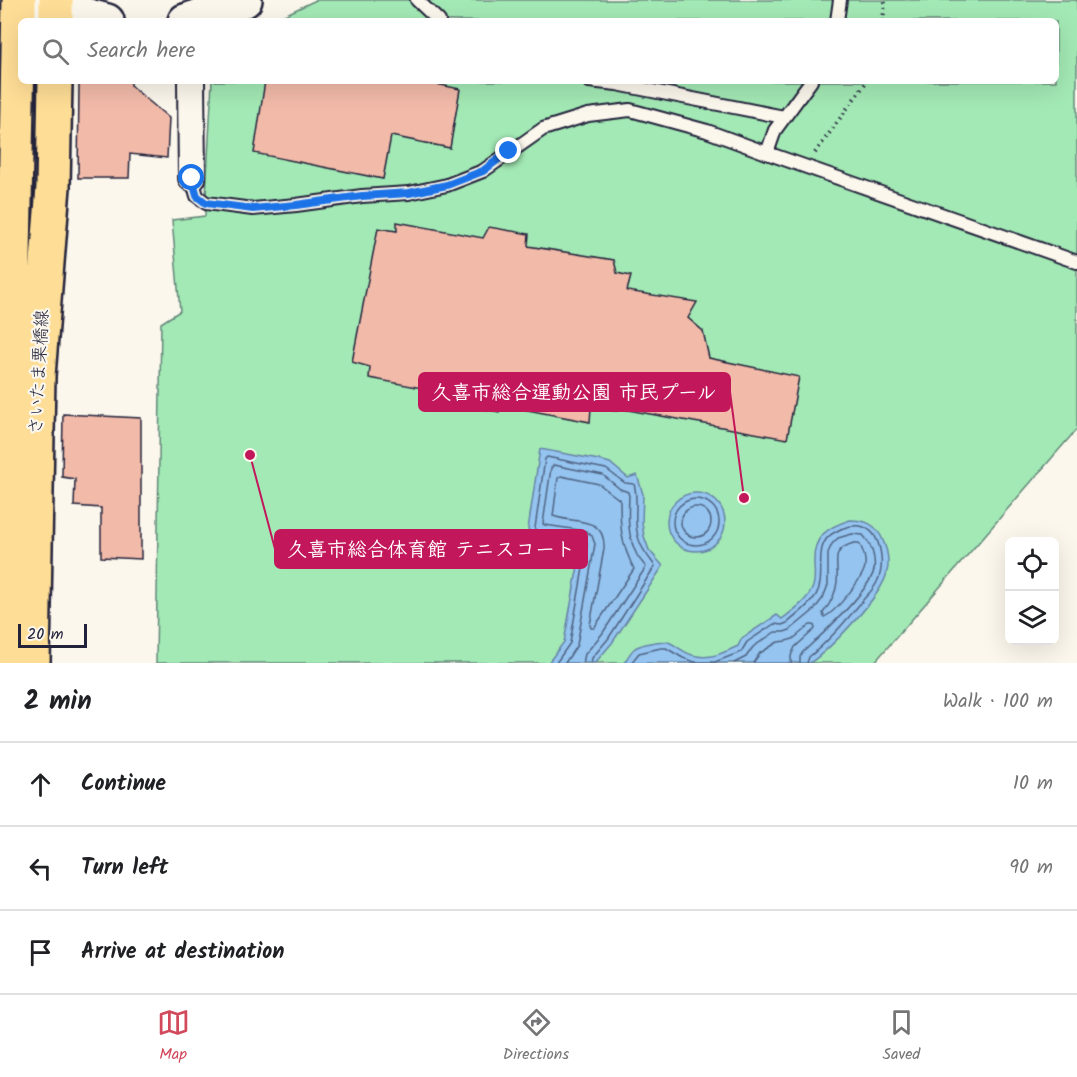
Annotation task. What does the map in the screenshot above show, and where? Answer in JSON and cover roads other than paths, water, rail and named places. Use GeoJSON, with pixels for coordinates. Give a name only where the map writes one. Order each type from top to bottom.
{"type":"FeatureCollection","features":[{"type":"Feature","properties":{"kind":"main road","name":"さいたま栗橋線"},"geometry":{"type":"LineString","coordinates":[[19,0],[19,18]]}},
{"type":"Feature","properties":{"kind":"main road","name":"さいたま栗橋線"},"geometry":{"type":"LineString","coordinates":[[6,663],[18,51]]}},
{"type":"Feature","properties":{"kind":"main road","name":"さいたま栗橋線"},"geometry":{"type":"LineString","coordinates":[[33,663],[38,376],[53,187],[55,84]]}},
{"type":"Feature","properties":{"kind":"street"},"geometry":{"type":"LineString","coordinates":[[194,18],[245,0]]}},
{"type":"Feature","properties":{"kind":"street"},"geometry":{"type":"LineString","coordinates":[[52,7],[94,18]]}},
{"type":"Feature","properties":{"kind":"street"},"geometry":{"type":"LineString","coordinates":[[190,84],[192,178]]}},
{"type":"Feature","properties":{"kind":"lane"},"geometry":{"type":"LineString","coordinates":[[417,0],[436,18]]}},
{"type":"Feature","properties":{"kind":"lane"},"geometry":{"type":"LineString","coordinates":[[837,18],[840,0]]}},
{"type":"Feature","properties":{"kind":"lane"},"geometry":{"type":"LineString","coordinates":[[617,84],[784,117]]}},
{"type":"Feature","properties":{"kind":"lane"},"geometry":{"type":"LineString","coordinates":[[766,153],[775,130],[808,84]]}},
{"type":"Feature","properties":{"kind":"lane"},"geometry":{"type":"LineString","coordinates":[[192,178],[197,196],[206,203],[253,209],[362,196],[409,193],[447,185],[483,171],[543,129],[588,115],[630,110],[707,131],[1077,262]]}},
{"type":"Feature","properties":{"kind":"water"},"geometry":{"type":"Polygon","coordinates":[[[540,449],[610,463],[628,478],[637,475],[643,494],[644,536],[649,550],[663,566],[612,643],[595,663],[548,663],[564,642],[582,544],[534,537],[528,529],[540,449]]]}},
{"type":"Feature","properties":{"kind":"water"},"geometry":{"type":"Polygon","coordinates":[[[696,493],[707,495],[720,506],[725,522],[723,533],[712,546],[696,551],[685,549],[672,538],[667,522],[669,511],[680,498],[696,493]]]}},
{"type":"Feature","properties":{"kind":"water"},"geometry":{"type":"Polygon","coordinates":[[[850,520],[868,523],[878,532],[887,553],[887,572],[876,594],[866,607],[830,646],[810,663],[624,663],[635,648],[660,642],[668,642],[693,655],[708,657],[738,646],[742,638],[777,615],[782,619],[803,602],[812,589],[814,553],[819,539],[835,526],[850,520]]]}},
{"type":"Feature","properties":{"kind":"place","name":"久喜市総合体育館 テニスコート"},"geometry":{"type":"Point","coordinates":[250,455]}},
{"type":"Feature","properties":{"kind":"place","name":"久喜市総合運動公園 市民プール"},"geometry":{"type":"Point","coordinates":[744,498]}}]}
